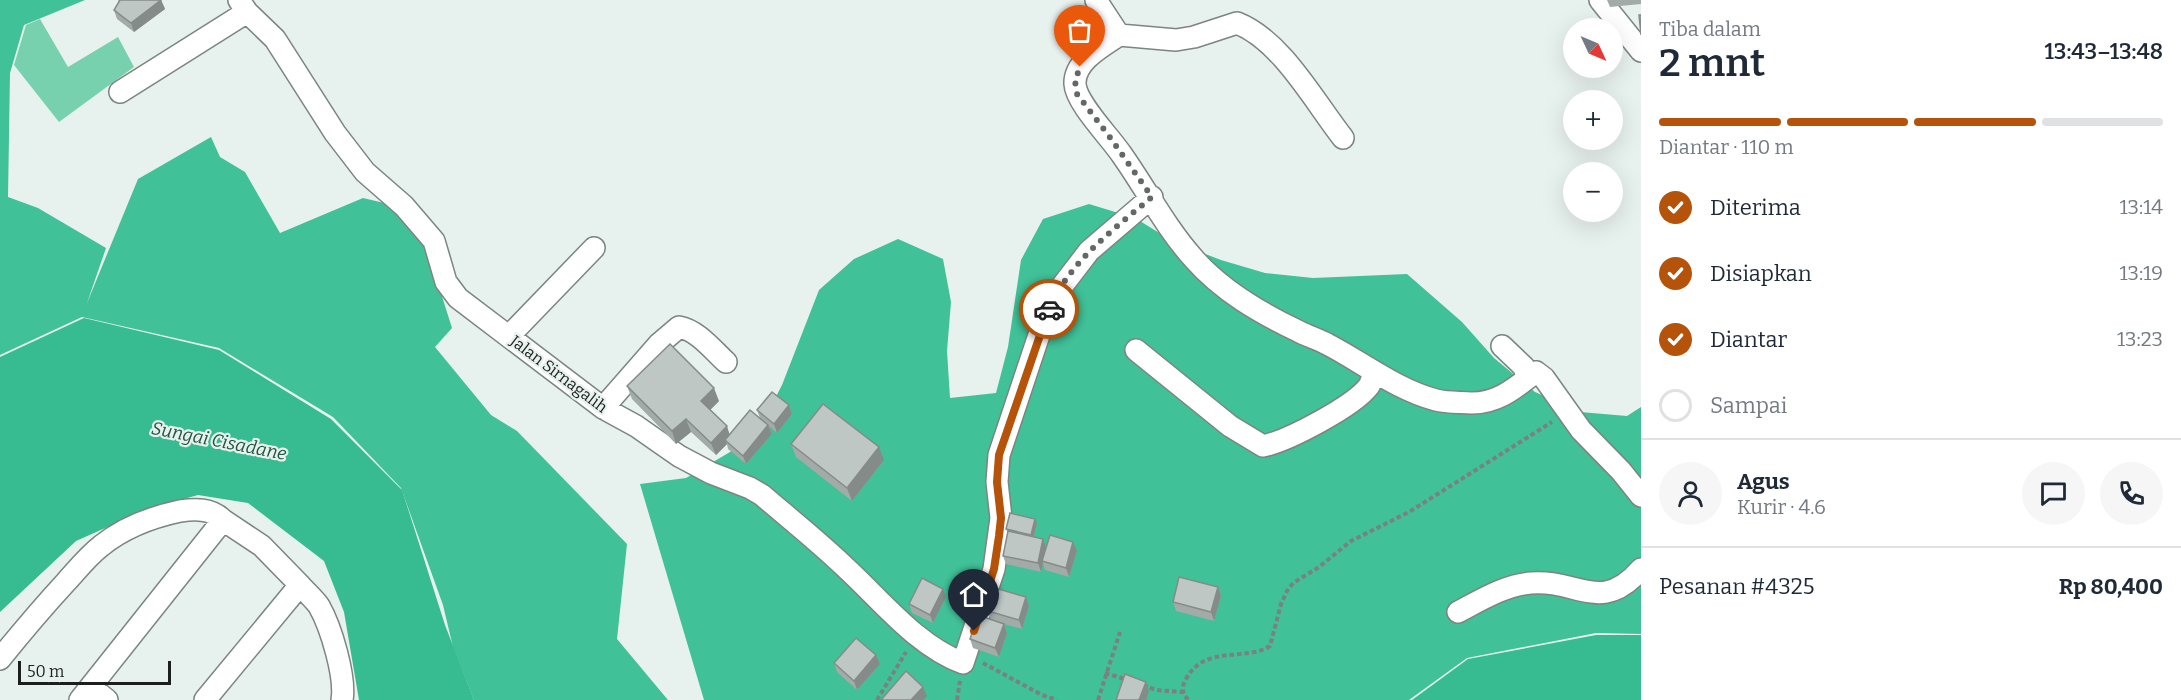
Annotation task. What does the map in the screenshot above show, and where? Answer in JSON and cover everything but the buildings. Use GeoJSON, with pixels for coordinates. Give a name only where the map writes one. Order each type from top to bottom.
{"type":"FeatureCollection","features":[{"type":"Feature","properties":{"kind":"street"},"geometry":{"type":"LineString","coordinates":[[1096,0],[1119,35]]}},
{"type":"Feature","properties":{"kind":"street"},"geometry":{"type":"LineString","coordinates":[[1600,0],[1641,51]]}},
{"type":"Feature","properties":{"kind":"street"},"geometry":{"type":"LineString","coordinates":[[120,92],[243,6]]}},
{"type":"Feature","properties":{"kind":"street","name":"Jalan Sirnagalih"},"geometry":{"type":"LineString","coordinates":[[243,6],[275,39],[335,133],[365,172],[404,206],[434,241],[446,282],[458,298],[603,408],[636,426],[679,456],[762,495],[839,561],[917,635],[949,658],[965,658]]}},
{"type":"Feature","properties":{"kind":"street"},"geometry":{"type":"LineString","coordinates":[[1343,138],[1266,41],[1251,28],[1237,23],[1194,37],[1176,40],[1119,35],[1100,48],[1080,67],[1075,81],[1077,94],[1152,197],[1169,227],[1195,260],[1229,292],[1298,332],[1326,344],[1374,373],[1437,400],[1474,403],[1502,398],[1536,372]]}},
{"type":"Feature","properties":{"kind":"street"},"geometry":{"type":"LineString","coordinates":[[965,658],[994,569],[1001,518],[997,482],[999,455],[1045,320],[1056,294],[1089,250],[1152,197]]}},
{"type":"Feature","properties":{"kind":"street"},"geometry":{"type":"LineString","coordinates":[[509,336],[594,248]]}},
{"type":"Feature","properties":{"kind":"street"},"geometry":{"type":"LineString","coordinates":[[603,408],[664,339],[679,327],[687,328],[699,336],[726,362]]}},
{"type":"Feature","properties":{"kind":"street"},"geometry":{"type":"LineString","coordinates":[[1502,346],[1524,366],[1527,378],[1536,372]]}},
{"type":"Feature","properties":{"kind":"street"},"geometry":{"type":"LineString","coordinates":[[1136,350],[1230,426],[1263,446],[1298,433],[1351,402],[1369,385],[1374,373]]}},
{"type":"Feature","properties":{"kind":"street"},"geometry":{"type":"LineString","coordinates":[[1536,372],[1544,378],[1581,430],[1621,471],[1641,496]]}},
{"type":"Feature","properties":{"kind":"street"},"geometry":{"type":"LineString","coordinates":[[0,659],[100,546],[153,517],[194,509],[206,510],[218,515],[262,546],[319,606],[344,684],[342,700]]}},
{"type":"Feature","properties":{"kind":"street"},"geometry":{"type":"LineString","coordinates":[[92,696],[223,520]]}},
{"type":"Feature","properties":{"kind":"street"},"geometry":{"type":"LineString","coordinates":[[1458,612],[1516,585],[1551,583],[1598,594],[1618,590],[1641,569]]}},
{"type":"Feature","properties":{"kind":"street"},"geometry":{"type":"LineString","coordinates":[[205,700],[300,585]]}},
{"type":"Feature","properties":{"kind":"path"},"geometry":{"type":"LineString","coordinates":[[1188,700],[1182,692],[1183,684],[1189,673],[1200,664],[1220,655],[1262,651],[1270,646],[1281,604],[1293,583],[1319,567],[1351,541],[1409,512],[1568,412]]}},
{"type":"Feature","properties":{"kind":"path"},"geometry":{"type":"LineString","coordinates":[[1098,700],[1120,632]]}},
{"type":"Feature","properties":{"kind":"path"},"geometry":{"type":"LineString","coordinates":[[877,700],[917,635]]}},
{"type":"Feature","properties":{"kind":"path"},"geometry":{"type":"LineString","coordinates":[[965,658],[1057,700]]}},
{"type":"Feature","properties":{"kind":"path"},"geometry":{"type":"LineString","coordinates":[[1105,673],[1156,690],[1182,692]]}},
{"type":"Feature","properties":{"kind":"shaded area"},"geometry":{"type":"Polygon","coordinates":[[[0,0],[85,0],[24,25],[10,73],[8,197],[38,208],[106,248],[87,303],[138,179],[211,137],[220,157],[245,172],[280,233],[363,198],[397,206],[422,233],[452,328],[435,347],[491,415],[517,431],[627,544],[617,639],[668,700],[474,700],[453,647],[443,605],[401,488],[333,417],[219,348],[82,317],[0,355],[0,0]]]}},
{"type":"Feature","properties":{"kind":"shaded area"},"geometry":{"type":"Polygon","coordinates":[[[40,19],[68,67],[118,37],[134,67],[59,122],[14,65],[26,25],[40,19]]]}},
{"type":"Feature","properties":{"kind":"shaded area"},"geometry":{"type":"Polygon","coordinates":[[[1089,204],[1135,218],[1174,242],[1221,260],[1265,273],[1313,278],[1407,274],[1462,322],[1494,358],[1535,392],[1580,412],[1627,416],[1641,407],[1641,634],[1596,633],[1467,658],[1409,700],[704,700],[640,484],[686,478],[730,452],[765,418],[782,385],[819,290],[854,259],[898,239],[943,259],[951,302],[947,351],[950,398],[996,393],[1008,347],[1021,260],[1043,219],[1089,204]]]}},
{"type":"Feature","properties":{"kind":"water","name":"Sungai Cisadane"},"geometry":{"type":"Polygon","coordinates":[[[84,318],[219,350],[331,419],[402,490],[445,625],[474,700],[359,700],[344,612],[324,561],[248,503],[198,495],[148,509],[76,541],[0,612],[0,357],[84,318]]]}},
{"type":"Feature","properties":{"kind":"water"},"geometry":{"type":"Polygon","coordinates":[[[1596,635],[1641,635],[1641,700],[1412,700],[1468,659],[1596,635]]]}},
{"type":"Feature","properties":{"kind":"way so far"},"geometry":{"type":"LineString","coordinates":[[1049,309],[1056,294],[1089,250],[1152,197],[1077,94],[1075,81],[1080,67]]}},
{"type":"Feature","properties":{"kind":"route"},"geometry":{"type":"LineString","coordinates":[[974,631],[994,569],[999,536],[1001,518],[997,482],[999,455],[1049,309]]}}]}
